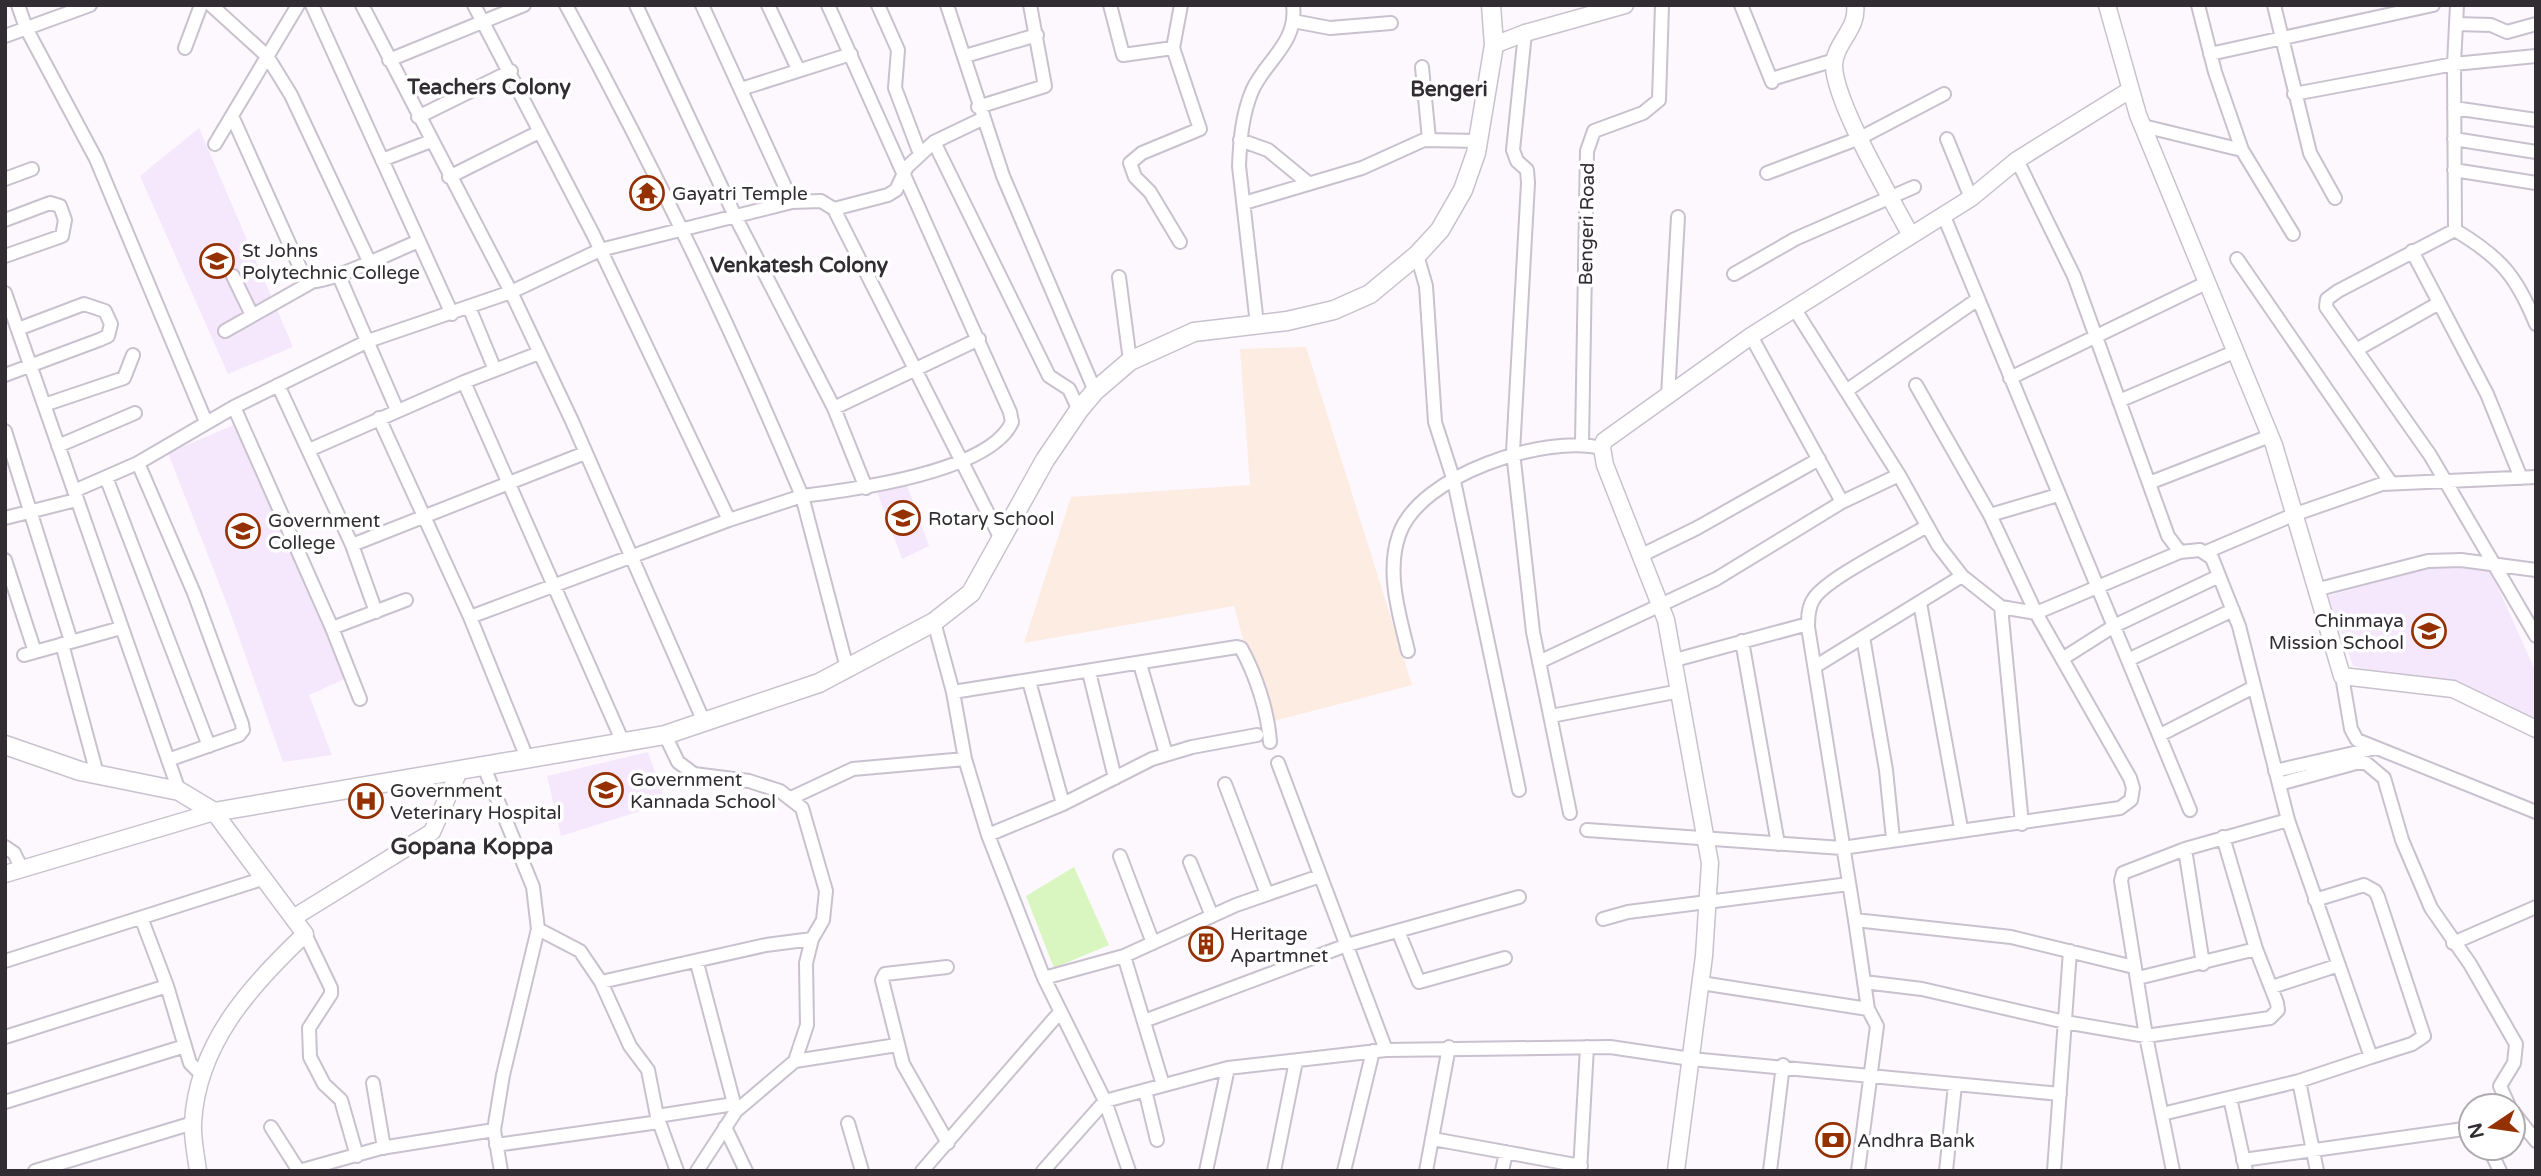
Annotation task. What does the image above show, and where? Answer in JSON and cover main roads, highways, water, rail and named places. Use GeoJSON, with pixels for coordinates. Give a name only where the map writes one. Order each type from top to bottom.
{"type":"FeatureCollection","features":[{"type":"Feature","properties":{"kind":"main road"},"geometry":{"type":"LineString","coordinates":[[5,745],[97,774],[179,791],[214,812],[484,767],[622,740],[665,735],[819,682],[934,622],[971,593],[1045,460],[1079,410],[1095,391],[1130,361],[1182,335],[1334,310],[1370,294],[1418,256],[1440,230],[1463,190],[1479,141],[1494,45],[1491,5]]}},
{"type":"Feature","properties":{"kind":"place","name":"Gayatri Temple"},"geometry":{"type":"Point","coordinates":[647,193]}},
{"type":"Feature","properties":{"kind":"place","name":"St Johns Polytechnic College"},"geometry":{"type":"Point","coordinates":[217,261]}},
{"type":"Feature","properties":{"kind":"place","name":"Rotary School"},"geometry":{"type":"Point","coordinates":[903,518]}},
{"type":"Feature","properties":{"kind":"place","name":"Government College"},"geometry":{"type":"Point","coordinates":[243,531]}},
{"type":"Feature","properties":{"kind":"place","name":"Chinmaya Mission School"},"geometry":{"type":"Point","coordinates":[2429,631]}},
{"type":"Feature","properties":{"kind":"place","name":"Government Kannada School"},"geometry":{"type":"Point","coordinates":[606,790]}},
{"type":"Feature","properties":{"kind":"place","name":"Government Veterinary Hospital"},"geometry":{"type":"Point","coordinates":[366,801]}},
{"type":"Feature","properties":{"kind":"place","name":"Heritage Apartmnet"},"geometry":{"type":"Point","coordinates":[1206,944]}},
{"type":"Feature","properties":{"kind":"place","name":"Andhra Bank"},"geometry":{"type":"Point","coordinates":[1833,1140]}},
{"type":"Feature","properties":{"kind":"district","name":"Teachers Colony"},"geometry":{"type":"Point","coordinates":[489,87]}},
{"type":"Feature","properties":{"kind":"district","name":"Bengeri"},"geometry":{"type":"Point","coordinates":[1449,89]}},
{"type":"Feature","properties":{"kind":"district","name":"Venkatesh Colony"},"geometry":{"type":"Point","coordinates":[799,265]}},
{"type":"Feature","properties":{"kind":"district","name":"Gopana Koppa"},"geometry":{"type":"Point","coordinates":[472,846]}}]}
